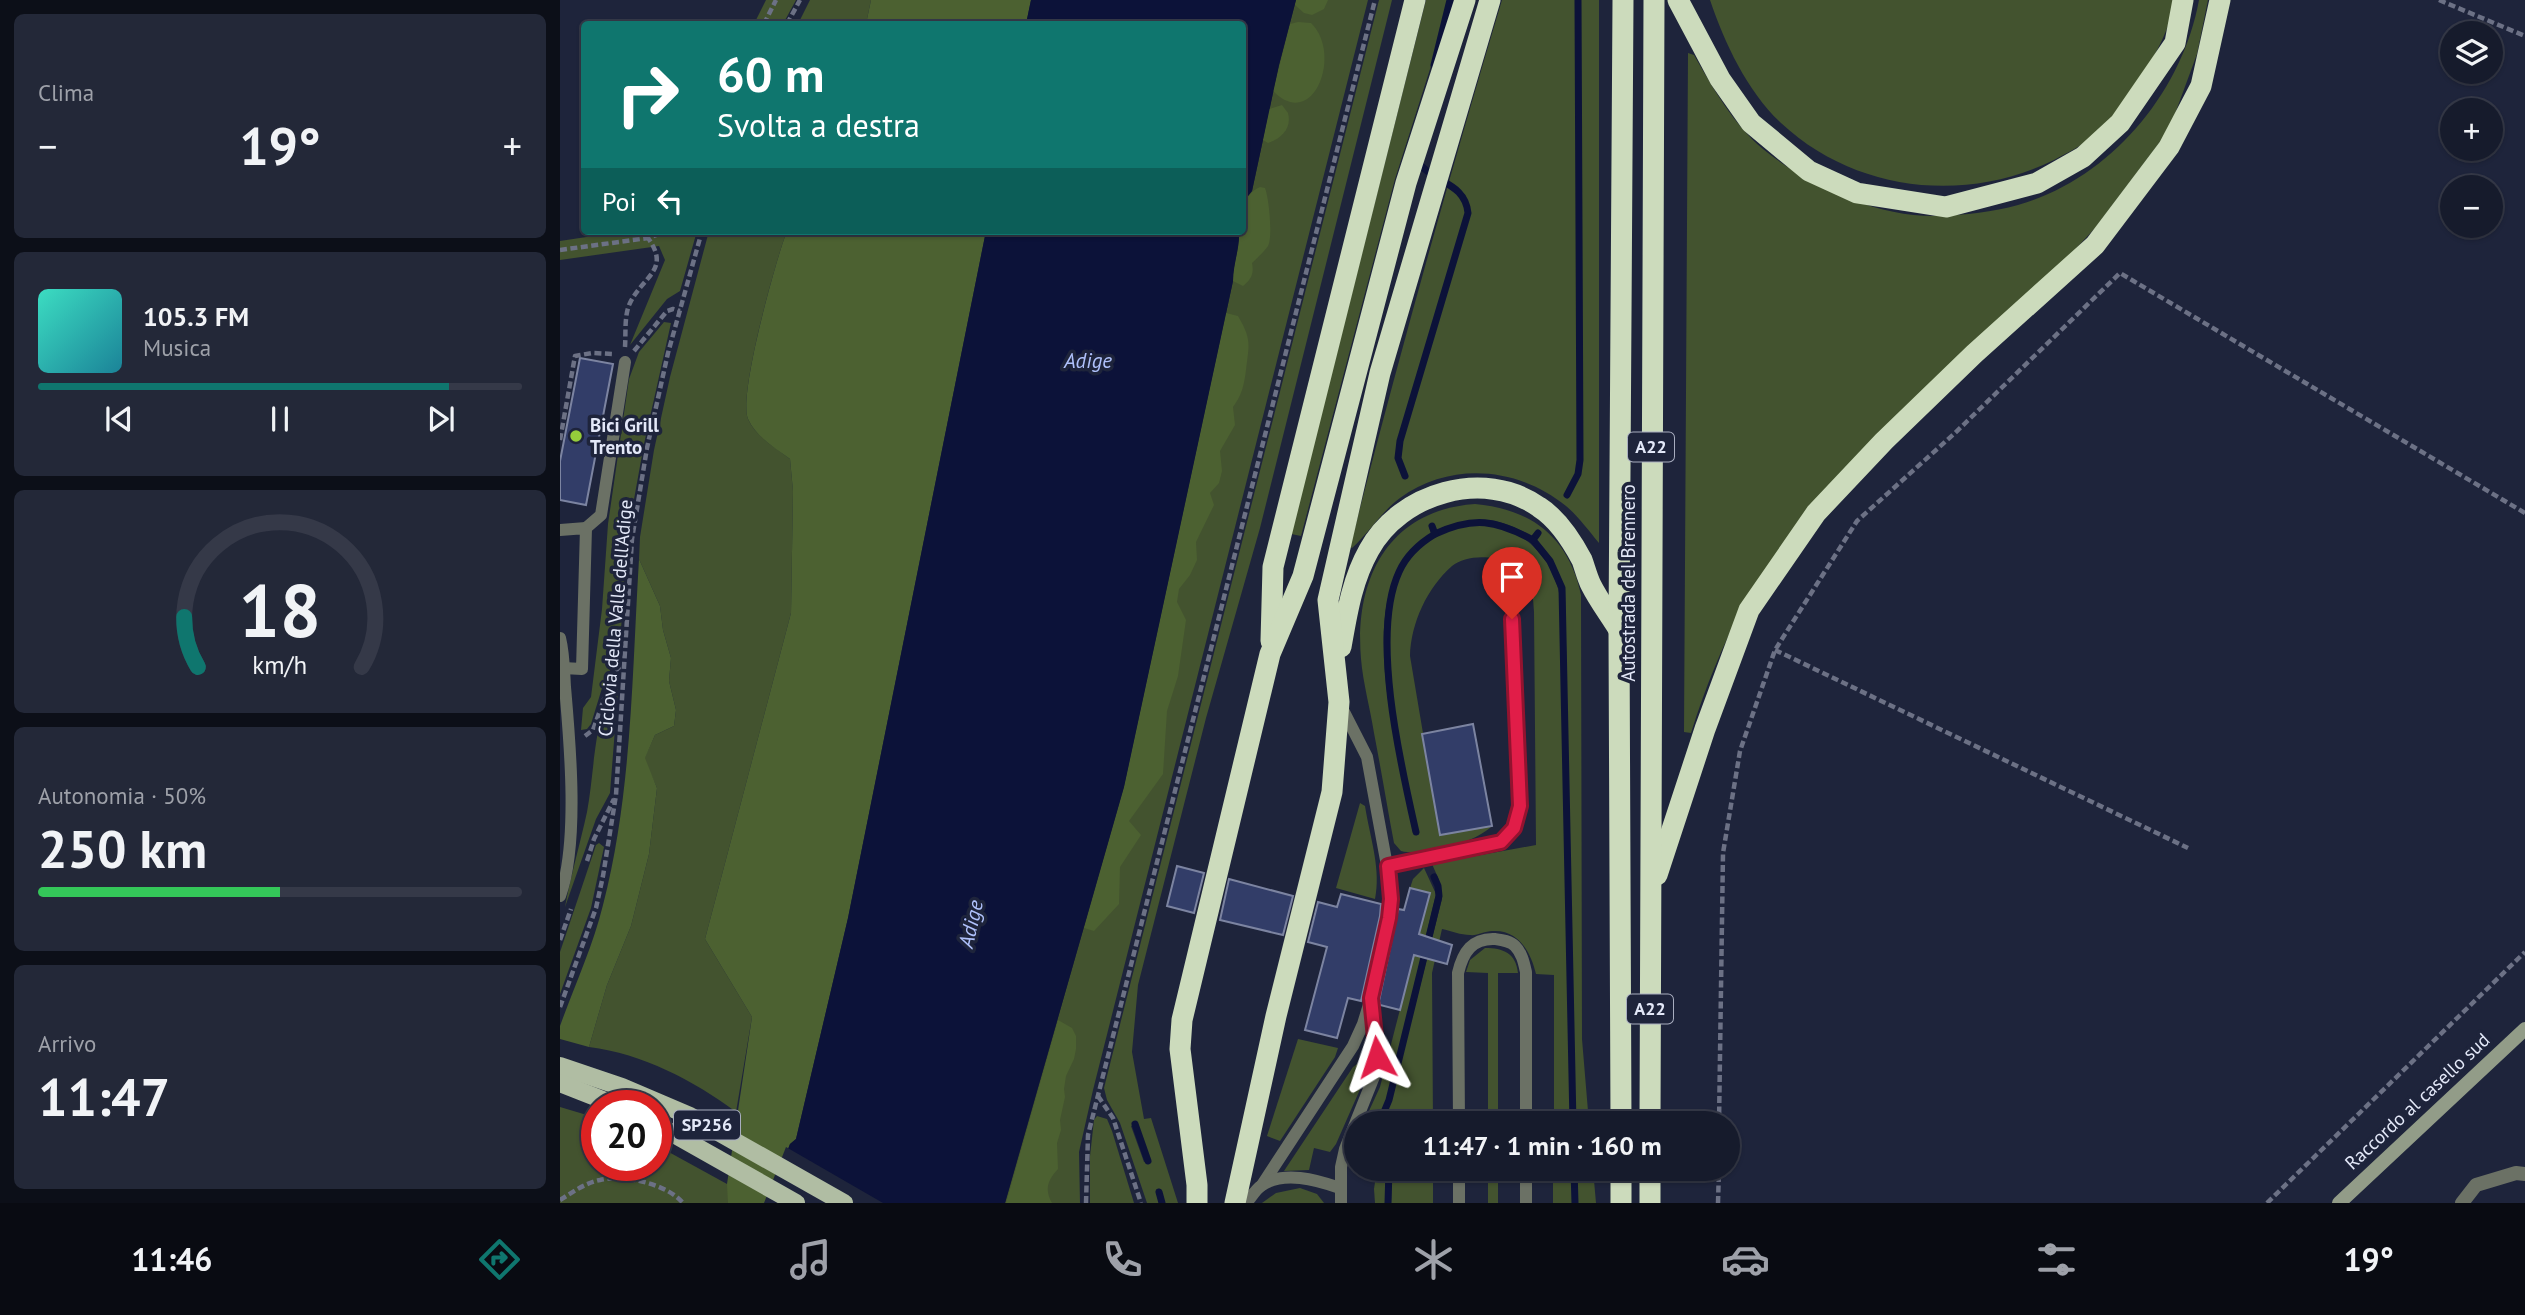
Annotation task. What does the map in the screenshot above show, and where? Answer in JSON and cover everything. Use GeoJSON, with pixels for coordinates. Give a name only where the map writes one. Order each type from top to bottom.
{"type":"FeatureCollection","features":[{"type":"Feature","properties":{"kind":"highway"},"geometry":{"type":"LineString","coordinates":[[1270,654],[1273,566],[1415,0]]}},
{"type":"Feature","properties":{"kind":"highway"},"geometry":{"type":"LineString","coordinates":[[1197,1203],[1180,1049],[1182,1020],[1270,654],[1303,576],[1406,183],[1465,0]]}},
{"type":"Feature","properties":{"kind":"highway"},"geometry":{"type":"LineString","coordinates":[[1235,1203],[1276,1016],[1332,792],[1339,702],[1328,600],[1380,373],[1490,0]]}},
{"type":"Feature","properties":{"kind":"highway","name":"Autostrada del Brennero"},"geometry":{"type":"LineString","coordinates":[[1621,1111],[1619,630],[1623,0]]}},
{"type":"Feature","properties":{"kind":"highway","name":"Autostrada del Brennero"},"geometry":{"type":"LineString","coordinates":[[1650,1111],[1654,0]]}},
{"type":"Feature","properties":{"kind":"highway"},"geometry":{"type":"LineString","coordinates":[[1678,0],[1720,79],[1751,123],[1809,171],[1857,193],[1946,207],[2037,183],[2083,157],[2120,123],[2175,43],[2183,0]]}},
{"type":"Feature","properties":{"kind":"highway"},"geometry":{"type":"LineString","coordinates":[[1650,894],[1704,729],[1749,610],[1816,513],[1884,441],[1974,354],[2095,245],[2169,147],[2201,86],[2220,0]]}},
{"type":"Feature","properties":{"kind":"highway"},"geometry":{"type":"LineString","coordinates":[[1337,669],[1352,590],[1362,563],[1378,535],[1395,518],[1428,498],[1472,487],[1498,490],[1539,506],[1570,538],[1583,562],[1590,583],[1619,630]]}},
{"type":"Feature","properties":{"kind":"highway"},"geometry":{"type":"LineString","coordinates":[[1621,1181],[1622,1203]]}},
{"type":"Feature","properties":{"kind":"highway"},"geometry":{"type":"LineString","coordinates":[[1650,1181],[1650,1203]]}},
{"type":"Feature","properties":{"kind":"main road","name":"Raccordo al casello sud"},"geometry":{"type":"LineString","coordinates":[[2339,1203],[2525,1029]]}},
{"type":"Feature","properties":{"kind":"main road","name":"SP256"},"geometry":{"type":"LineString","coordinates":[[560,1066],[632,1091],[690,1116],[844,1203]]}},
{"type":"Feature","properties":{"kind":"main road"},"geometry":{"type":"LineString","coordinates":[[560,1083],[581,1091]]}},
{"type":"Feature","properties":{"kind":"main road","name":"SP256"},"geometry":{"type":"LineString","coordinates":[[672,1133],[796,1203]]}},
{"type":"Feature","properties":{"kind":"street"},"geometry":{"type":"LineString","coordinates":[[2462,1203],[2476,1185],[2516,1173],[2525,1174]]}},
{"type":"Feature","properties":{"kind":"lane"},"geometry":{"type":"LineString","coordinates":[[560,530],[586,527],[601,515],[625,362]]}},
{"type":"Feature","properties":{"kind":"lane"},"geometry":{"type":"LineString","coordinates":[[564,668],[582,668],[586,527]]}},
{"type":"Feature","properties":{"kind":"lane"},"geometry":{"type":"LineString","coordinates":[[1388,866],[1501,842],[1514,828],[1520,806],[1512,619]]}},
{"type":"Feature","properties":{"kind":"lane"},"geometry":{"type":"LineString","coordinates":[[560,638],[571,812],[565,882],[560,896]]}},
{"type":"Feature","properties":{"kind":"lane"},"geometry":{"type":"LineString","coordinates":[[1246,1203],[1262,1185],[1346,1060],[1363,1024],[1371,998],[1389,918],[1391,899],[1388,866],[1367,757],[1339,702]]}},
{"type":"Feature","properties":{"kind":"lane"},"geometry":{"type":"LineString","coordinates":[[1458,1111],[1458,973],[1462,957],[1470,946],[1479,940],[1489,939],[1506,941],[1516,946],[1526,972],[1526,1111]]}},
{"type":"Feature","properties":{"kind":"lane"},"geometry":{"type":"LineString","coordinates":[[1341,1203],[1340,1188],[1345,1149],[1375,1074],[1376,1041],[1371,998]]}},
{"type":"Feature","properties":{"kind":"lane"},"geometry":{"type":"LineString","coordinates":[[1262,1185],[1292,1176],[1340,1188]]}},
{"type":"Feature","properties":{"kind":"lane"},"geometry":{"type":"LineString","coordinates":[[1459,1181],[1459,1203]]}},
{"type":"Feature","properties":{"kind":"lane"},"geometry":{"type":"LineString","coordinates":[[1526,1181],[1526,1203]]}},
{"type":"Feature","properties":{"kind":"path"},"geometry":{"type":"LineString","coordinates":[[766,21],[776,0]]}},
{"type":"Feature","properties":{"kind":"path"},"geometry":{"type":"LineString","coordinates":[[789,21],[800,0]]}},
{"type":"Feature","properties":{"kind":"path"},"geometry":{"type":"LineString","coordinates":[[1086,1203],[1088,1135],[1375,0]]}},
{"type":"Feature","properties":{"kind":"path"},"geometry":{"type":"LineString","coordinates":[[2439,0],[2525,36]]}},
{"type":"Feature","properties":{"kind":"path"},"geometry":{"type":"LineString","coordinates":[[560,250],[656,235]]}},
{"type":"Feature","properties":{"kind":"path","name":"Ciclovia della Valle dell'Adige"},"geometry":{"type":"LineString","coordinates":[[560,1007],[596,908],[616,795],[634,526],[647,448],[701,235]]}},
{"type":"Feature","properties":{"kind":"path"},"geometry":{"type":"LineString","coordinates":[[625,362],[629,306],[658,263],[657,250],[648,238]]}},
{"type":"Feature","properties":{"kind":"path"},"geometry":{"type":"LineString","coordinates":[[1719,1111],[1723,853],[1740,751],[1775,650],[1857,521],[1955,433],[2120,273],[2525,513]]}},
{"type":"Feature","properties":{"kind":"path"},"geometry":{"type":"LineString","coordinates":[[625,362],[667,311],[673,309],[680,312]]}},
{"type":"Feature","properties":{"kind":"path"},"geometry":{"type":"LineString","coordinates":[[560,440],[575,356],[610,353],[620,356],[625,362]]}},
{"type":"Feature","properties":{"kind":"path"},"geometry":{"type":"LineString","coordinates":[[1775,650],[2188,848]]}},
{"type":"Feature","properties":{"kind":"path"},"geometry":{"type":"LineString","coordinates":[[577,735],[583,736],[593,730],[613,674],[619,667],[624,667]]}},
{"type":"Feature","properties":{"kind":"path"},"geometry":{"type":"LineString","coordinates":[[2267,1203],[2525,952]]}},
{"type":"Feature","properties":{"kind":"path"},"geometry":{"type":"LineString","coordinates":[[1098,1096],[1112,1118],[1141,1203]]}},
{"type":"Feature","properties":{"kind":"path"},"geometry":{"type":"LineString","coordinates":[[560,1200],[584,1185],[603,1179],[650,1182],[678,1196],[683,1203]]}},
{"type":"Feature","properties":{"kind":"path"},"geometry":{"type":"LineString","coordinates":[[1718,1203],[1719,1181]]}},
{"type":"Feature","properties":{"kind":"green space"},"geometry":{"type":"Polygon","coordinates":[[[766,0],[796,0],[785,21],[756,21],[766,0]]]}},
{"type":"Feature","properties":{"kind":"green space"},"geometry":{"type":"Polygon","coordinates":[[[810,0],[871,0],[867,21],[800,21],[810,0]]]}},
{"type":"Feature","properties":{"kind":"green space"},"geometry":{"type":"Polygon","coordinates":[[[871,0],[1031,0],[1027,21],[867,21],[871,0]]]}},
{"type":"Feature","properties":{"kind":"green space"},"geometry":{"type":"Polygon","coordinates":[[[1296,0],[1368,0],[1093,1090],[1079,1152],[1080,1203],[1005,1203],[1124,787],[1233,281],[1239,235],[1246,235],[1246,198],[1252,191],[1296,0]]]}},
{"type":"Feature","properties":{"kind":"green space"},"geometry":{"type":"Polygon","coordinates":[[[1296,0],[1328,0],[1324,9],[1312,15],[1304,13],[1295,5],[1296,0]]]}},
{"type":"Feature","properties":{"kind":"green space"},"geometry":{"type":"Polygon","coordinates":[[[1379,0],[1392,0],[1260,528],[1206,718],[1138,985],[1132,1052],[1144,1119],[1151,1118],[1178,1203],[1164,1203],[1160,1192],[1156,1193],[1160,1203],[1147,1203],[1120,1123],[1107,1100],[1104,1088],[1379,0]],[[1137,1123],[1131,1126],[1144,1162],[1150,1160],[1137,1123]]]}},
{"type":"Feature","properties":{"kind":"green space"},"geometry":{"type":"Polygon","coordinates":[[[1426,0],[1452,0],[1395,179],[1301,536],[1291,534],[1426,0]]]}},
{"type":"Feature","properties":{"kind":"green space"},"geometry":{"type":"Polygon","coordinates":[[[1502,0],[1599,0],[1599,543],[1571,510],[1547,493],[1506,477],[1462,474],[1420,486],[1400,498],[1352,548],[1350,547],[1405,341],[1502,0]]]}},
{"type":"Feature","properties":{"kind":"green space"},"geometry":{"type":"Polygon","coordinates":[[[1710,0],[2175,0],[2166,31],[2153,58],[2120,108],[2095,135],[2054,160],[2020,174],[1948,186],[1912,184],[1876,177],[1842,164],[1810,146],[1781,123],[1748,82],[1730,50],[1710,0]]]}},
{"type":"Feature","properties":{"kind":"green space"},"geometry":{"type":"Polygon","coordinates":[[[2199,0],[2208,0],[2197,54],[2169,130],[2096,227],[1743,606],[1714,668],[1691,733],[1684,732],[1688,53],[1694,55],[1724,105],[1752,139],[1781,163],[1801,175],[1845,197],[1893,212],[1939,216],[1969,214],[1999,210],[2051,193],[2083,175],[2111,153],[2137,128],[2159,99],[2190,34],[2199,0]]]}},
{"type":"Feature","properties":{"kind":"green space"},"geometry":{"type":"Polygon","coordinates":[[[1311,23],[1320,37],[1324,52],[1324,69],[1319,84],[1311,96],[1300,102],[1287,101],[1273,91],[1290,24],[1311,23]]]}},
{"type":"Feature","properties":{"kind":"green space"},"geometry":{"type":"Polygon","coordinates":[[[1282,105],[1288,113],[1289,123],[1282,135],[1268,143],[1263,140],[1269,109],[1282,105]]]}},
{"type":"Feature","properties":{"kind":"green space"},"geometry":{"type":"Polygon","coordinates":[[[1260,187],[1265,188],[1270,226],[1269,241],[1268,246],[1252,263],[1252,276],[1243,286],[1233,281],[1234,268],[1239,235],[1246,235],[1246,200],[1260,187]]]}},
{"type":"Feature","properties":{"kind":"green space"},"geometry":{"type":"Polygon","coordinates":[[[600,235],[696,235],[680,291],[667,299],[630,345],[665,260],[659,246],[560,260],[560,241],[600,235]]]}},
{"type":"Feature","properties":{"kind":"green space"},"geometry":{"type":"Polygon","coordinates":[[[708,235],[786,235],[760,326],[746,405],[748,419],[756,431],[790,459],[793,491],[791,613],[705,939],[752,1017],[736,1112],[667,1070],[609,1050],[589,1047],[607,985],[631,926],[649,854],[657,788],[644,759],[655,735],[674,726],[676,710],[669,681],[671,658],[660,606],[639,559],[654,450],[670,377],[708,235]]]}},
{"type":"Feature","properties":{"kind":"green space"},"geometry":{"type":"Polygon","coordinates":[[[786,235],[985,235],[848,918],[796,1139],[790,1144],[767,1203],[728,1203],[727,1184],[752,1017],[705,939],[791,613],[793,491],[790,459],[766,442],[756,431],[748,419],[746,405],[753,357],[786,235]]]}},
{"type":"Feature","properties":{"kind":"green space"},"geometry":{"type":"Polygon","coordinates":[[[1226,313],[1238,316],[1246,331],[1246,370],[1242,390],[1233,407],[1235,425],[1220,451],[1222,471],[1219,483],[1210,493],[1214,505],[1196,542],[1197,560],[1179,589],[1177,602],[1186,620],[1178,676],[1167,711],[1163,774],[1129,821],[1141,835],[1120,867],[1119,904],[1094,931],[1084,928],[1124,787],[1226,313]]]}},
{"type":"Feature","properties":{"kind":"green space"},"geometry":{"type":"Polygon","coordinates":[[[664,322],[671,323],[644,444],[627,538],[619,660],[606,675],[591,724],[587,729],[581,730],[583,708],[591,697],[602,609],[608,524],[629,379],[639,352],[664,322]]]}},
{"type":"Feature","properties":{"kind":"green space"},"geometry":{"type":"Polygon","coordinates":[[[1475,504],[1514,512],[1530,520],[1557,542],[1567,557],[1581,595],[1582,1039],[1588,1111],[1575,1111],[1565,591],[1554,563],[1535,539],[1539,534],[1536,531],[1531,536],[1507,524],[1474,520],[1436,531],[1434,525],[1429,526],[1431,534],[1407,555],[1392,585],[1385,615],[1384,648],[1391,718],[1413,832],[1416,832],[1390,671],[1388,642],[1395,588],[1404,566],[1416,550],[1445,532],[1465,526],[1484,525],[1519,535],[1545,560],[1560,597],[1571,1111],[1554,1111],[1554,975],[1536,974],[1527,950],[1509,934],[1492,931],[1467,935],[1442,929],[1432,973],[1433,1111],[1387,1111],[1442,899],[1439,880],[1432,864],[1536,845],[1532,593],[1526,575],[1520,569],[1501,560],[1480,557],[1460,561],[1435,585],[1417,619],[1410,656],[1440,834],[1492,826],[1474,838],[1436,850],[1401,851],[1394,843],[1361,659],[1360,629],[1364,601],[1371,576],[1383,553],[1399,534],[1420,519],[1445,509],[1475,504]]]}},
{"type":"Feature","properties":{"kind":"green space"},"geometry":{"type":"Polygon","coordinates":[[[639,559],[660,606],[671,658],[669,681],[676,710],[674,726],[655,735],[645,758],[657,788],[649,854],[631,926],[607,985],[589,1047],[560,1039],[560,1026],[589,951],[613,863],[629,733],[639,559]]]}},
{"type":"Feature","properties":{"kind":"green space"},"geometry":{"type":"Polygon","coordinates":[[[619,677],[610,793],[596,819],[565,907],[587,812],[600,724],[610,691],[619,677]]]}},
{"type":"Feature","properties":{"kind":"green space"},"geometry":{"type":"Polygon","coordinates":[[[1360,803],[1365,806],[1375,856],[1375,899],[1336,888],[1360,803]]]}},
{"type":"Feature","properties":{"kind":"green space"},"geometry":{"type":"Polygon","coordinates":[[[599,843],[604,847],[591,908],[560,994],[560,952],[596,845],[599,843]]]}},
{"type":"Feature","properties":{"kind":"green space"},"geometry":{"type":"Polygon","coordinates":[[[1424,868],[1436,894],[1387,1100],[1382,1111],[1369,1111],[1380,1087],[1430,893],[1410,888],[1413,879],[1424,868]]]}},
{"type":"Feature","properties":{"kind":"green space"},"geometry":{"type":"Polygon","coordinates":[[[1485,948],[1497,949],[1508,953],[1517,966],[1518,973],[1498,973],[1498,1111],[1488,1111],[1488,973],[1466,972],[1470,960],[1485,948]]]}},
{"type":"Feature","properties":{"kind":"green space"},"geometry":{"type":"Polygon","coordinates":[[[1058,1020],[1072,1028],[1076,1036],[1076,1049],[1064,1089],[1061,1130],[1057,1143],[1058,1169],[1048,1185],[1052,1203],[1006,1203],[1058,1020]]]}},
{"type":"Feature","properties":{"kind":"green space"},"geometry":{"type":"Polygon","coordinates":[[[1298,1039],[1338,1048],[1335,1057],[1280,1141],[1267,1136],[1298,1039]]]}},
{"type":"Feature","properties":{"kind":"green space"},"geometry":{"type":"Polygon","coordinates":[[[1360,1062],[1366,1067],[1365,1078],[1350,1111],[1344,1111],[1344,1126],[1336,1144],[1330,1152],[1314,1148],[1309,1170],[1284,1171],[1353,1067],[1360,1062]]]}},
{"type":"Feature","properties":{"kind":"green space"},"geometry":{"type":"Polygon","coordinates":[[[560,1107],[581,1113],[581,1181],[672,1181],[672,1154],[727,1184],[753,1203],[560,1203],[560,1107]]]}},
{"type":"Feature","properties":{"kind":"green space"},"geometry":{"type":"Polygon","coordinates":[[[1097,1116],[1107,1119],[1134,1203],[1090,1203],[1090,1156],[1094,1120],[1097,1116]]]}},
{"type":"Feature","properties":{"kind":"green space"},"geometry":{"type":"Polygon","coordinates":[[[1375,1181],[1387,1181],[1386,1203],[1375,1203],[1375,1181]]]}},
{"type":"Feature","properties":{"kind":"green space"},"geometry":{"type":"Polygon","coordinates":[[[1392,1181],[1433,1181],[1433,1203],[1391,1203],[1392,1181]]]}},
{"type":"Feature","properties":{"kind":"green space"},"geometry":{"type":"Polygon","coordinates":[[[1488,1181],[1498,1181],[1498,1203],[1488,1203],[1488,1181]]]}},
{"type":"Feature","properties":{"kind":"green space"},"geometry":{"type":"Polygon","coordinates":[[[1553,1181],[1573,1181],[1574,1203],[1553,1203],[1553,1181]]]}},
{"type":"Feature","properties":{"kind":"green space"},"geometry":{"type":"Polygon","coordinates":[[[1577,1181],[1594,1181],[1596,1203],[1578,1203],[1577,1181]]]}},
{"type":"Feature","properties":{"kind":"green space"},"geometry":{"type":"Polygon","coordinates":[[[1300,1188],[1317,1194],[1324,1203],[1262,1203],[1276,1193],[1300,1188]]]}},
{"type":"Feature","properties":{"kind":"water"},"geometry":{"type":"Polygon","coordinates":[[[1031,0],[1296,0],[1252,191],[1246,198],[1246,21],[1027,21],[1031,0]]]}},
{"type":"Feature","properties":{"kind":"water","name":"Adige"},"geometry":{"type":"Polygon","coordinates":[[[985,235],[1239,235],[1233,281],[1124,787],[1005,1203],[767,1203],[790,1144],[796,1139],[848,918],[985,235]]]}},
{"type":"Feature","properties":{"kind":"pier"},"geometry":{"type":"Polygon","coordinates":[[[786,1147],[883,1203],[764,1203],[786,1147]]]}},
{"type":"Feature","properties":{"kind":"building"},"geometry":{"type":"Polygon","coordinates":[[[580,358],[613,364],[586,505],[560,500],[560,461],[580,358]]]}},
{"type":"Feature","properties":{"kind":"building"},"geometry":{"type":"Polygon","coordinates":[[[1473,724],[1492,826],[1440,835],[1422,734],[1473,724]]]}},
{"type":"Feature","properties":{"kind":"building"},"geometry":{"type":"Polygon","coordinates":[[[1177,866],[1204,873],[1194,913],[1167,906],[1177,866]]]}},
{"type":"Feature","properties":{"kind":"building"},"geometry":{"type":"Polygon","coordinates":[[[1229,879],[1293,896],[1283,935],[1220,920],[1229,879]]]}},
{"type":"Feature","properties":{"kind":"building"},"geometry":{"type":"Polygon","coordinates":[[[1410,888],[1430,893],[1419,934],[1452,945],[1447,964],[1414,955],[1400,1010],[1380,1005],[1379,1001],[1398,909],[1404,910],[1410,888]]]}},
{"type":"Feature","properties":{"kind":"building"},"geometry":{"type":"Polygon","coordinates":[[[1341,894],[1381,904],[1361,1001],[1348,998],[1337,1038],[1305,1030],[1327,947],[1308,942],[1318,902],[1337,907],[1341,894]]]}},
{"type":"Feature","properties":{"kind":"waterway"},"geometry":{"type":"LineString","coordinates":[[1434,65],[1450,0]]}},
{"type":"Feature","properties":{"kind":"waterway"},"geometry":{"type":"LineString","coordinates":[[1567,495],[1578,474],[1580,460],[1578,0]]}},
{"type":"Feature","properties":{"kind":"waterway"},"geometry":{"type":"LineString","coordinates":[[1405,476],[1398,458],[1400,441],[1468,213],[1461,195],[1418,162]]}},
{"type":"Feature","properties":{"kind":"waterway"},"geometry":{"type":"LineString","coordinates":[[1435,534],[1462,525],[1485,523],[1508,528],[1533,540]]}},
{"type":"Feature","properties":{"kind":"waterway"},"geometry":{"type":"LineString","coordinates":[[1416,832],[1396,737],[1387,630],[1391,599],[1399,572],[1414,550],[1435,534],[1432,526]]}},
{"type":"Feature","properties":{"kind":"waterway"},"geometry":{"type":"LineString","coordinates":[[1538,533],[1533,540],[1550,561],[1562,588],[1573,1111]]}},
{"type":"Feature","properties":{"kind":"waterway"},"geometry":{"type":"LineString","coordinates":[[1384,1111],[1439,896],[1434,877]]}},
{"type":"Feature","properties":{"kind":"waterway"},"geometry":{"type":"LineString","coordinates":[[1135,1124],[1148,1161]]}},
{"type":"Feature","properties":{"kind":"waterway"},"geometry":{"type":"LineString","coordinates":[[1388,1203],[1389,1181]]}},
{"type":"Feature","properties":{"kind":"waterway"},"geometry":{"type":"LineString","coordinates":[[1574,1181],[1575,1203]]}},
{"type":"Feature","properties":{"kind":"waterway"},"geometry":{"type":"LineString","coordinates":[[1159,1192],[1162,1203]]}},
{"type":"Feature","properties":{"kind":"place","name":"Bici Grill Trento"},"geometry":{"type":"Point","coordinates":[576,436]}},
{"type":"Feature","properties":{"kind":"route"},"geometry":{"type":"LineString","coordinates":[[1377,1057],[1371,998],[1389,918],[1391,899],[1388,866],[1501,842],[1514,828],[1520,806],[1512,619]]}}]}
